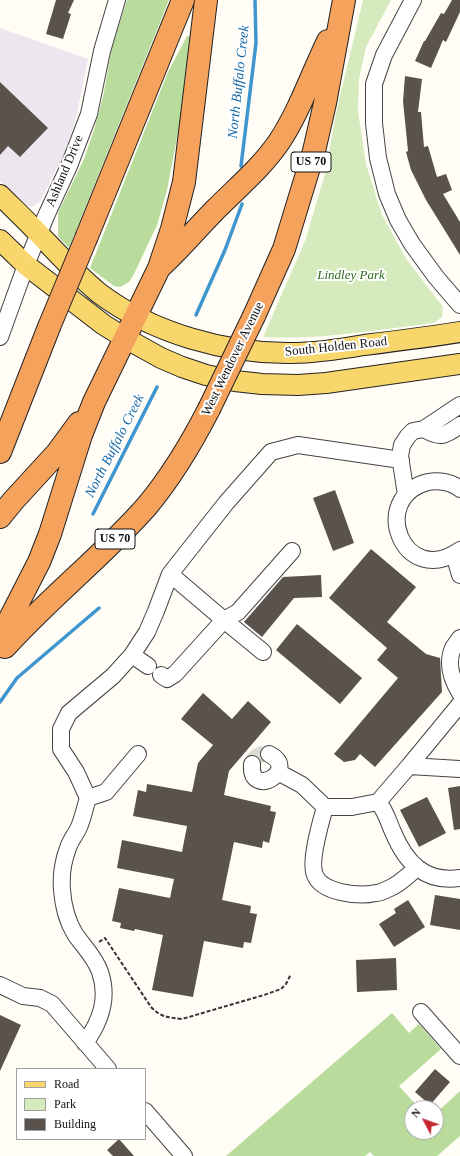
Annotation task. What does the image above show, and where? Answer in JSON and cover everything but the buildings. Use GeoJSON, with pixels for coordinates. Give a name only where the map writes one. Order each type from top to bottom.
{"type":"FeatureCollection","features":[{"type":"Feature","properties":{"kind":"highway"},"geometry":{"type":"LineString","coordinates":[[0,452],[49,327],[184,0]]}},
{"type":"Feature","properties":{"kind":"highway"},"geometry":{"type":"LineString","coordinates":[[0,638],[40,562],[81,435],[94,402],[159,268],[172,229],[184,182],[206,0]]}},
{"type":"Feature","properties":{"kind":"highway"},"geometry":{"type":"LineString","coordinates":[[159,268],[183,246],[263,162],[279,142],[290,122],[342,6]]}},
{"type":"Feature","properties":{"kind":"highway","name":"West Wendover Avenue"},"geometry":{"type":"LineString","coordinates":[[0,652],[23,627],[113,542],[147,506],[172,475],[209,409],[254,316],[284,249],[310,166],[325,103],[342,6]]}},
{"type":"Feature","properties":{"kind":"highway"},"geometry":{"type":"LineString","coordinates":[[0,517],[57,453],[94,402]]}},
{"type":"Feature","properties":{"kind":"main road","name":"South Holden Road"},"geometry":{"type":"LineString","coordinates":[[0,195],[59,256],[87,283],[100,293],[135,317],[161,328],[200,340],[227,347],[266,352],[292,353],[344,348],[460,332]]}},
{"type":"Feature","properties":{"kind":"main road"},"geometry":{"type":"LineString","coordinates":[[0,240],[26,265],[104,325],[161,358],[206,375],[228,380],[262,384],[298,385],[326,383],[460,364]]}},
{"type":"Feature","properties":{"kind":"street","name":"Ashland Drive"},"geometry":{"type":"LineString","coordinates":[[0,337],[26,265],[69,166],[89,114],[102,51],[117,0]]}},
{"type":"Feature","properties":{"kind":"street"},"geometry":{"type":"LineString","coordinates":[[413,0],[384,55],[374,84],[374,123],[378,158],[387,194],[398,220],[412,244],[436,277],[460,304]]}},
{"type":"Feature","properties":{"kind":"street"},"geometry":{"type":"LineString","coordinates":[[406,495],[400,456],[402,445],[413,431],[424,429],[460,405]]}},
{"type":"Feature","properties":{"kind":"street"},"geometry":{"type":"LineString","coordinates":[[437,420],[445,435]]}},
{"type":"Feature","properties":{"kind":"street"},"geometry":{"type":"LineString","coordinates":[[424,429],[434,435],[439,436],[445,435],[460,425]]}},
{"type":"Feature","properties":{"kind":"street"},"geometry":{"type":"LineString","coordinates":[[85,1042],[95,1029],[102,1010],[104,992],[100,971],[74,933],[66,913],[62,891],[62,871],[68,848],[79,826],[88,798],[76,772],[61,749],[61,729],[69,713],[113,676],[132,655],[146,632],[156,611],[170,574],[226,503],[271,452],[298,445],[401,460]]}},
{"type":"Feature","properties":{"kind":"street"},"geometry":{"type":"LineString","coordinates":[[460,489],[449,483],[432,481],[422,484],[406,495],[397,515],[397,529],[402,543],[412,553],[425,559],[440,559],[457,552],[460,575]]}},
{"type":"Feature","properties":{"kind":"street"},"geometry":{"type":"LineString","coordinates":[[132,655],[167,679],[176,674],[224,620],[238,612],[292,551]]}},
{"type":"Feature","properties":{"kind":"street"},"geometry":{"type":"LineString","coordinates":[[170,574],[263,652]]}},
{"type":"Feature","properties":{"kind":"street"},"geometry":{"type":"LineString","coordinates":[[460,638],[453,649],[450,665],[452,681],[460,693]]}},
{"type":"Feature","properties":{"kind":"street"},"geometry":{"type":"LineString","coordinates":[[278,772],[302,785],[326,807],[352,807],[378,802],[460,704]]}},
{"type":"Feature","properties":{"kind":"street"},"geometry":{"type":"LineString","coordinates":[[88,798],[106,792],[138,754]]}},
{"type":"Feature","properties":{"kind":"street"},"geometry":{"type":"LineString","coordinates":[[252,764],[252,773],[255,777],[263,781],[272,779],[278,772],[278,763],[273,756],[269,754]]}},
{"type":"Feature","properties":{"kind":"street"},"geometry":{"type":"LineString","coordinates":[[409,766],[460,769]]}},
{"type":"Feature","properties":{"kind":"street"},"geometry":{"type":"LineString","coordinates":[[378,802],[385,810],[396,839],[405,855],[417,868],[434,877],[444,879],[460,878]]}},
{"type":"Feature","properties":{"kind":"street"},"geometry":{"type":"LineString","coordinates":[[326,807],[313,866],[314,874],[319,882],[338,891],[365,894],[376,893],[391,888],[417,868]]}},
{"type":"Feature","properties":{"kind":"street"},"geometry":{"type":"LineString","coordinates":[[0,986],[23,996],[40,998],[52,1004],[107,1068]]}},
{"type":"Feature","properties":{"kind":"street"},"geometry":{"type":"LineString","coordinates":[[421,1012],[460,1056]]}},
{"type":"Feature","properties":{"kind":"street"},"geometry":{"type":"LineString","coordinates":[[146,1112],[184,1156]]}},
{"type":"Feature","properties":{"kind":"path"},"geometry":{"type":"LineString","coordinates":[[87,950],[105,938],[151,1007],[159,1015],[171,1018],[182,1019],[264,995],[280,989],[286,984],[291,974]]}},
{"type":"Feature","properties":{"kind":"shaded area"},"geometry":{"type":"Polygon","coordinates":[[[0,28],[88,59],[75,123],[63,156],[40,202],[32,207],[25,205],[0,181],[0,28]]]}},
{"type":"Feature","properties":{"kind":"green space"},"geometry":{"type":"Polygon","coordinates":[[[127,0],[169,0],[69,248],[58,236],[58,213],[84,159],[94,130],[103,97],[112,47],[127,0]]]}},
{"type":"Feature","properties":{"kind":"green space","name":"Lindley Park"},"geometry":{"type":"Polygon","coordinates":[[[363,0],[391,0],[366,47],[359,79],[358,111],[366,164],[382,215],[407,260],[443,307],[442,317],[434,323],[348,334],[284,338],[263,337],[305,241],[325,174],[336,113],[363,0]]]}},
{"type":"Feature","properties":{"kind":"green space"},"geometry":{"type":"Polygon","coordinates":[[[187,36],[196,38],[167,190],[157,225],[129,282],[120,287],[114,286],[90,268],[168,72],[187,36]]]}},
{"type":"Feature","properties":{"kind":"green space"},"geometry":{"type":"Polygon","coordinates":[[[392,1013],[409,1033],[419,1024],[441,1049],[399,1086],[412,1100],[404,1100],[404,1140],[444,1140],[444,1106],[460,1091],[460,1136],[437,1156],[374,1156],[370,1152],[365,1156],[226,1156],[392,1013]]]}},
{"type":"Feature","properties":{"kind":"waterway","name":"North Buffalo Creek"},"geometry":{"type":"LineString","coordinates":[[241,166],[256,43],[255,0]]}},
{"type":"Feature","properties":{"kind":"waterway","name":"North Buffalo Creek"},"geometry":{"type":"LineString","coordinates":[[196,315],[225,250],[242,204]]}},
{"type":"Feature","properties":{"kind":"waterway","name":"North Buffalo Creek"},"geometry":{"type":"LineString","coordinates":[[93,514],[157,387]]}},
{"type":"Feature","properties":{"kind":"waterway","name":"North Buffalo Creek"},"geometry":{"type":"LineString","coordinates":[[0,702],[17,678],[99,608]]}},
{"type":"Feature","properties":{"kind":"tunnel"},"geometry":{"type":"LineString","coordinates":[[252,764],[258,756],[269,754]]}}]}
